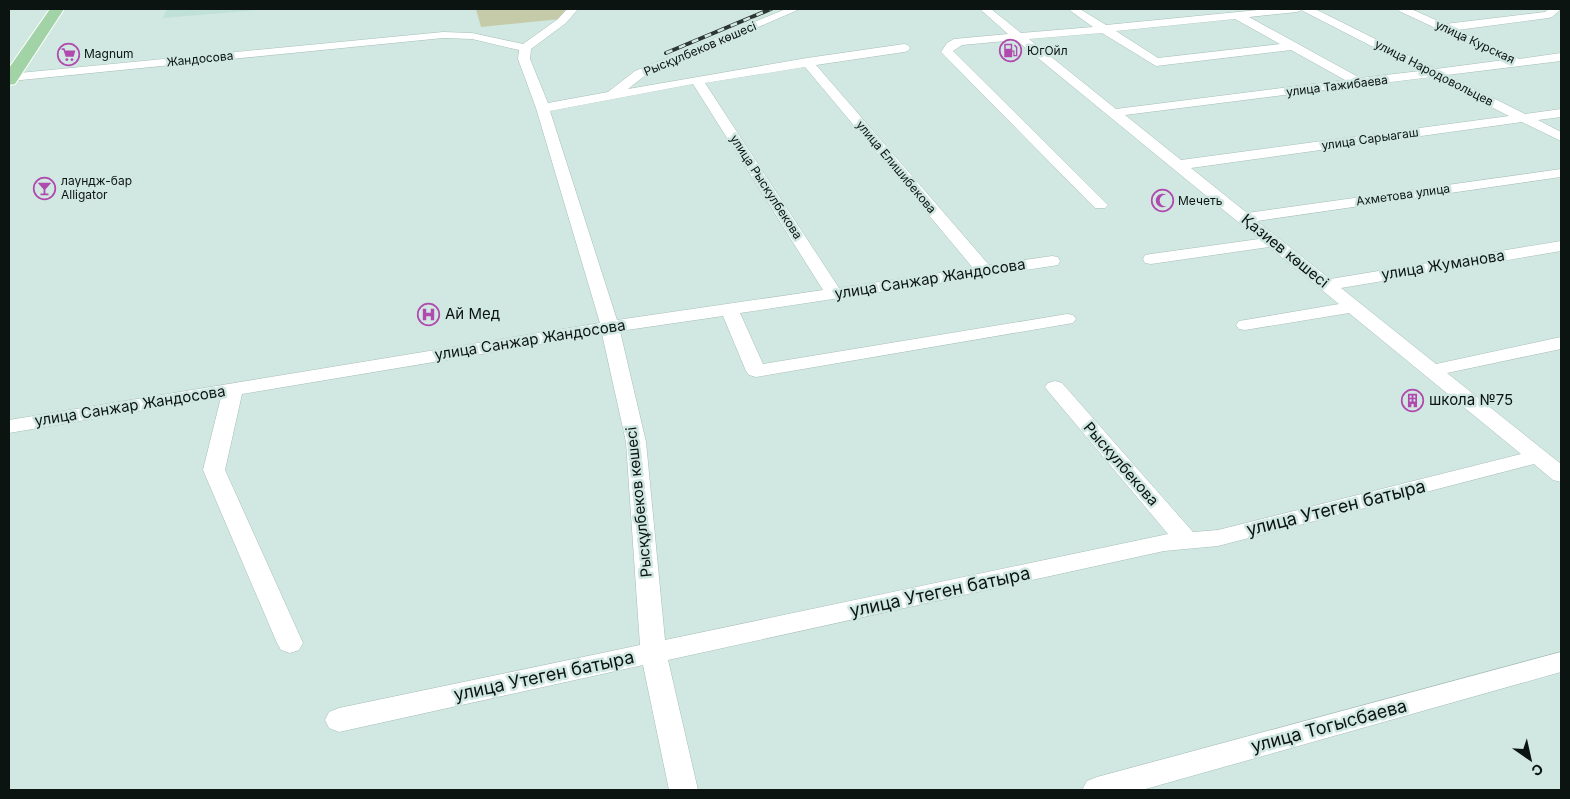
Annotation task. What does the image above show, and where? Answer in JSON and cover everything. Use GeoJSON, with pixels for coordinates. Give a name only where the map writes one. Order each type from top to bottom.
{"type":"FeatureCollection","features":[{"type":"Feature","properties":{"kind":"main road"},"geometry":{"type":"LineString","coordinates":[[11,75],[57,9]]}},
{"type":"Feature","properties":{"kind":"street"},"geometry":{"type":"LineString","coordinates":[[525,48],[562,22],[573,9]]}},
{"type":"Feature","properties":{"kind":"street","name":"Рысқұлбеков көшесі"},"geometry":{"type":"LineString","coordinates":[[610,96],[639,74],[795,9]]}},
{"type":"Feature","properties":{"kind":"street","name":"Қазиев көшесі"},"geometry":{"type":"LineString","coordinates":[[985,9],[1554,467]]}},
{"type":"Feature","properties":{"kind":"street"},"geometry":{"type":"LineString","coordinates":[[1073,9],[1156,62],[1294,46]]}},
{"type":"Feature","properties":{"kind":"street"},"geometry":{"type":"LineString","coordinates":[[1225,9],[1361,84]]}},
{"type":"Feature","properties":{"kind":"street"},"geometry":{"type":"LineString","coordinates":[[1100,205],[947,52],[954,42],[1297,9]]}},
{"type":"Feature","properties":{"kind":"street","name":"улица Народовольцев"},"geometry":{"type":"LineString","coordinates":[[1307,9],[1561,137]]}},
{"type":"Feature","properties":{"kind":"street","name":"улица Курская"},"geometry":{"type":"LineString","coordinates":[[1403,9],[1519,63]]}},
{"type":"Feature","properties":{"kind":"street"},"geometry":{"type":"LineString","coordinates":[[1444,28],[1548,15],[1556,9]]}},
{"type":"Feature","properties":{"kind":"street","name":"Жандосова"},"geometry":{"type":"LineString","coordinates":[[11,75],[443,35],[472,36],[525,48]]}},
{"type":"Feature","properties":{"kind":"street","name":"Рысқұлбеков көшесі"},"geometry":{"type":"LineString","coordinates":[[525,48],[524,59],[543,108],[610,327],[636,442],[653,652],[684,790]]}},
{"type":"Feature","properties":{"kind":"street"},"geometry":{"type":"LineString","coordinates":[[543,108],[698,80],[904,48]]}},
{"type":"Feature","properties":{"kind":"street","name":"улица Тажибаева"},"geometry":{"type":"LineString","coordinates":[[1114,113],[1361,84],[1561,57]]}},
{"type":"Feature","properties":{"kind":"street","name":"улица Елишибекова"},"geometry":{"type":"LineString","coordinates":[[807,62],[985,271]]}},
{"type":"Feature","properties":{"kind":"street","name":"улица Рыскулбекова"},"geometry":{"type":"LineString","coordinates":[[698,80],[834,293]]}},
{"type":"Feature","properties":{"kind":"street","name":"улица Сарыагаш"},"geometry":{"type":"LineString","coordinates":[[1179,165],[1561,113]]}},
{"type":"Feature","properties":{"kind":"street","name":"Ахметова улица"},"geometry":{"type":"LineString","coordinates":[[1245,218],[1561,172]]}},
{"type":"Feature","properties":{"kind":"street"},"geometry":{"type":"LineString","coordinates":[[1151,259],[1273,242]]}},
{"type":"Feature","properties":{"kind":"street","name":"улица Жуманова"},"geometry":{"type":"LineString","coordinates":[[1325,284],[1561,246]]}},
{"type":"Feature","properties":{"kind":"street","name":"улица Санжар Жандосова"},"geometry":{"type":"LineString","coordinates":[[9,426],[610,327],[1052,261]]}},
{"type":"Feature","properties":{"kind":"street"},"geometry":{"type":"LineString","coordinates":[[1244,325],[1354,307]]}},
{"type":"Feature","properties":{"kind":"street"},"geometry":{"type":"LineString","coordinates":[[729,309],[756,371],[1067,319]]}},
{"type":"Feature","properties":{"kind":"street"},"geometry":{"type":"LineString","coordinates":[[1433,370],[1561,343]]}},
{"type":"Feature","properties":{"kind":"street","name":"Рыскулбекова"},"geometry":{"type":"LineString","coordinates":[[1055,387],[1187,541]]}},
{"type":"Feature","properties":{"kind":"street"},"geometry":{"type":"LineString","coordinates":[[233,389],[214,470],[290,643]]}},
{"type":"Feature","properties":{"kind":"street","name":"улица Утеген батыра"},"geometry":{"type":"LineString","coordinates":[[339,720],[1164,543],[1218,538],[1554,467]]}},
{"type":"Feature","properties":{"kind":"street","name":"улица Тогысбаева"},"geometry":{"type":"LineString","coordinates":[[1097,790],[1561,662]]}},
{"type":"Feature","properties":{"kind":"shaded area"},"geometry":{"type":"Polygon","coordinates":[[[167,9],[268,9],[163,18],[167,9]]]}},
{"type":"Feature","properties":{"kind":"shaded area"},"geometry":{"type":"Polygon","coordinates":[[[476,9],[570,9],[561,19],[481,27],[476,9]]]}},
{"type":"Feature","properties":{"kind":"railway"},"geometry":{"type":"LineString","coordinates":[[666,53],[771,9]]}},
{"type":"Feature","properties":{"kind":"place","name":"ЮгОйл"},"geometry":{"type":"Point","coordinates":[1011,51]}},
{"type":"Feature","properties":{"kind":"place","name":"Magnum"},"geometry":{"type":"Point","coordinates":[68,54]}},
{"type":"Feature","properties":{"kind":"place","name":"лаундж-бар Alligator"},"geometry":{"type":"Point","coordinates":[45,188]}},
{"type":"Feature","properties":{"kind":"place","name":"Мечеть"},"geometry":{"type":"Point","coordinates":[1162,201]}},
{"type":"Feature","properties":{"kind":"place","name":"Ай Мед"},"geometry":{"type":"Point","coordinates":[429,314]}},
{"type":"Feature","properties":{"kind":"place","name":"школа №75"},"geometry":{"type":"Point","coordinates":[1413,400]}}]}
